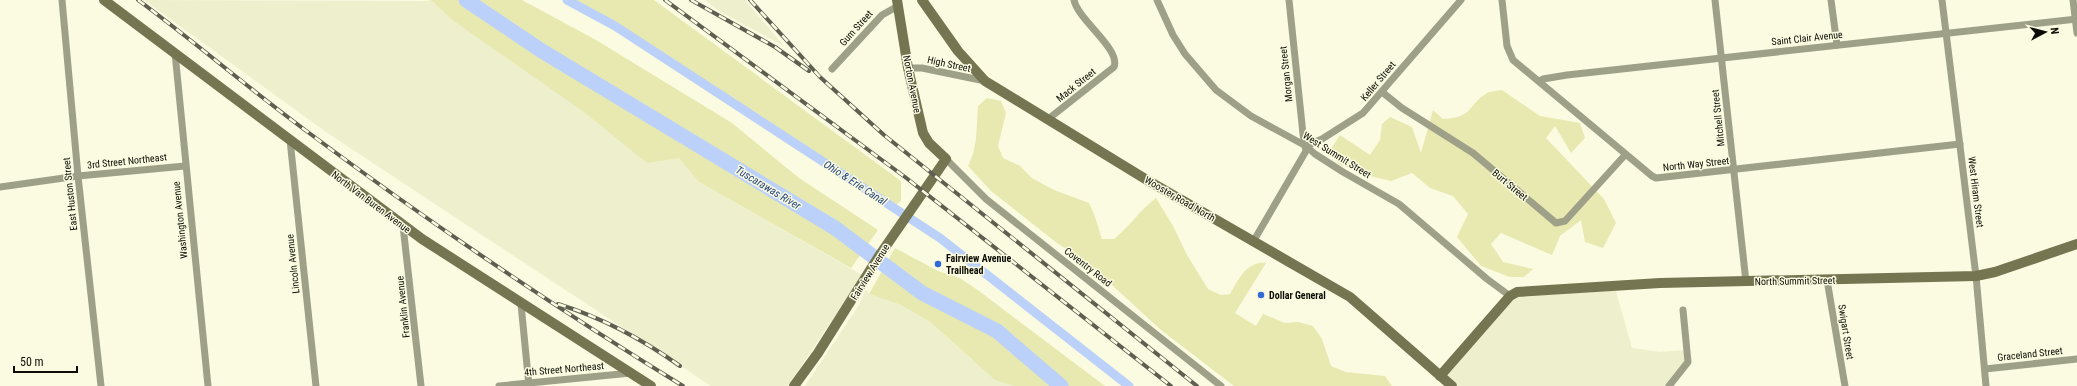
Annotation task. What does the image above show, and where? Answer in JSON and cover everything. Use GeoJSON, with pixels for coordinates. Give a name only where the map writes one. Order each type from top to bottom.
{"type":"FeatureCollection","features":[{"type":"Feature","properties":{"kind":"street","name":"East Huston Street"},"geometry":{"type":"LineString","coordinates":[[62,0],[78,176],[102,386]]}},
{"type":"Feature","properties":{"kind":"street","name":"North Van Buren Avenue"},"geometry":{"type":"LineString","coordinates":[[104,0],[403,226],[635,378],[651,386]]}},
{"type":"Feature","properties":{"kind":"street","name":"Wooster Road North"},"geometry":{"type":"LineString","coordinates":[[922,0],[958,51],[985,81],[1047,120],[1350,298],[1452,386]]}},
{"type":"Feature","properties":{"kind":"street","name":"Mack Street"},"geometry":{"type":"LineString","coordinates":[[1047,120],[1114,67],[1115,64],[1111,51],[1078,10],[1074,0]]}},
{"type":"Feature","properties":{"kind":"street","name":"West Summit Street"},"geometry":{"type":"LineString","coordinates":[[1157,0],[1162,14],[1177,42],[1216,90],[1251,116],[1306,146],[1320,158],[1411,212],[1487,279],[1510,296]]}},
{"type":"Feature","properties":{"kind":"street","name":"Morgan Street"},"geometry":{"type":"LineString","coordinates":[[1289,0],[1303,134],[1306,146]]}},
{"type":"Feature","properties":{"kind":"street","name":"Keller Street"},"geometry":{"type":"LineString","coordinates":[[1306,146],[1322,139],[1363,113],[1461,0]]}},
{"type":"Feature","properties":{"kind":"street","name":"North Way Street"},"geometry":{"type":"LineString","coordinates":[[1502,0],[1509,55],[1625,155],[1656,178],[1960,144]]}},
{"type":"Feature","properties":{"kind":"street","name":"Mitchell Street"},"geometry":{"type":"LineString","coordinates":[[1715,0],[1746,282]]}},
{"type":"Feature","properties":{"kind":"street"},"geometry":{"type":"LineString","coordinates":[[1831,0],[1837,45]]}},
{"type":"Feature","properties":{"kind":"street","name":"West Hiram Street"},"geometry":{"type":"LineString","coordinates":[[1942,0],[1976,276],[1986,386]]}},
{"type":"Feature","properties":{"kind":"street"},"geometry":{"type":"LineString","coordinates":[[2073,0],[2077,33]]}},
{"type":"Feature","properties":{"kind":"street","name":"Norton Avenue"},"geometry":{"type":"LineString","coordinates":[[897,3],[908,68],[923,133],[928,143],[946,160]]}},
{"type":"Feature","properties":{"kind":"street","name":"Gum Street"},"geometry":{"type":"LineString","coordinates":[[832,69],[882,15],[897,3]]}},
{"type":"Feature","properties":{"kind":"street","name":"Saint Clair Avenue"},"geometry":{"type":"LineString","coordinates":[[1540,81],[1560,76],[2076,19]]}},
{"type":"Feature","properties":{"kind":"street","name":"Washington Avenue"},"geometry":{"type":"LineString","coordinates":[[174,53],[208,386]]}},
{"type":"Feature","properties":{"kind":"street","name":"High Street"},"geometry":{"type":"LineString","coordinates":[[908,68],[922,68],[985,81]]}},
{"type":"Feature","properties":{"kind":"street","name":"Burt Street"},"geometry":{"type":"LineString","coordinates":[[1382,92],[1402,108],[1473,153],[1556,223],[1565,221],[1625,155]]}},
{"type":"Feature","properties":{"kind":"street","name":"Lincoln Avenue"},"geometry":{"type":"LineString","coordinates":[[290,140],[316,386]]}},
{"type":"Feature","properties":{"kind":"street"},"geometry":{"type":"LineString","coordinates":[[1253,242],[1303,158],[1306,146]]}},
{"type":"Feature","properties":{"kind":"street","name":"Fairview Avenue"},"geometry":{"type":"LineString","coordinates":[[794,386],[818,353],[878,256],[917,198],[946,160]]}},
{"type":"Feature","properties":{"kind":"street","name":"Coventry Road"},"geometry":{"type":"LineString","coordinates":[[946,160],[986,199],[1221,386]]}},
{"type":"Feature","properties":{"kind":"street","name":"3rd Street Northeast"},"geometry":{"type":"LineString","coordinates":[[0,187],[78,176],[185,166]]}},
{"type":"Feature","properties":{"kind":"street","name":"Franklin Avenue"},"geometry":{"type":"LineString","coordinates":[[403,226],[422,386]]}},
{"type":"Feature","properties":{"kind":"street","name":"North Summit Street"},"geometry":{"type":"LineString","coordinates":[[1510,296],[1517,292],[1526,290],[1610,285],[1976,276],[1995,272],[2077,244]]}},
{"type":"Feature","properties":{"kind":"street","name":"Swigart Street"},"geometry":{"type":"LineString","coordinates":[[1827,280],[1845,386]]}},
{"type":"Feature","properties":{"kind":"street"},"geometry":{"type":"LineString","coordinates":[[1440,376],[1510,296]]}},
{"type":"Feature","properties":{"kind":"street"},"geometry":{"type":"LineString","coordinates":[[521,304],[529,384]]}},
{"type":"Feature","properties":{"kind":"street"},"geometry":{"type":"LineString","coordinates":[[1669,386],[1688,362],[1683,310]]}},
{"type":"Feature","properties":{"kind":"street","name":"Graceland Street"},"geometry":{"type":"LineString","coordinates":[[1985,368],[2077,359]]}},
{"type":"Feature","properties":{"kind":"street","name":"4th Street Northeast"},"geometry":{"type":"LineString","coordinates":[[499,386],[635,378]]}},
{"type":"Feature","properties":{"kind":"shaded area"},"geometry":{"type":"Polygon","coordinates":[[[144,0],[432,1],[452,20],[584,111],[616,136],[679,158],[699,182],[862,275],[788,386],[711,386],[326,132],[144,0]]]}},
{"type":"Feature","properties":{"kind":"shaded area"},"geometry":{"type":"Polygon","coordinates":[[[427,0],[522,0],[596,40],[732,123],[799,178],[878,230],[851,268],[699,182],[679,158],[647,163],[584,112],[452,20],[432,1],[427,0]]]}},
{"type":"Feature","properties":{"kind":"shaded area"},"geometry":{"type":"Polygon","coordinates":[[[567,0],[654,0],[901,181],[901,201],[893,208],[615,26],[567,0]]]}},
{"type":"Feature","properties":{"kind":"shaded area"},"geometry":{"type":"Polygon","coordinates":[[[705,0],[745,0],[784,46],[719,11],[705,0]]]}},
{"type":"Feature","properties":{"kind":"shaded area"},"geometry":{"type":"Polygon","coordinates":[[[1502,90],[1540,116],[1580,123],[1585,138],[1571,153],[1555,126],[1546,138],[1604,199],[1616,223],[1603,248],[1585,242],[1581,220],[1560,236],[1552,255],[1501,233],[1491,244],[1503,262],[1533,269],[1524,277],[1510,277],[1481,266],[1457,237],[1468,214],[1453,196],[1430,188],[1412,173],[1391,181],[1370,176],[1339,164],[1331,149],[1340,135],[1370,155],[1380,140],[1382,124],[1390,117],[1412,127],[1421,153],[1433,110],[1443,119],[1460,116],[1469,110],[1487,93],[1502,90]]]}},
{"type":"Feature","properties":{"kind":"shaded area"},"geometry":{"type":"Polygon","coordinates":[[[987,98],[1001,101],[1006,113],[998,146],[1003,158],[1020,166],[1032,178],[1054,190],[1089,203],[1102,239],[1114,239],[1156,198],[1173,226],[1187,255],[1208,289],[1221,295],[1230,294],[1248,268],[1259,263],[1266,263],[1235,313],[1256,326],[1263,314],[1285,323],[1298,322],[1313,326],[1322,339],[1331,366],[1346,372],[1385,376],[1392,386],[1234,386],[1161,330],[1089,264],[1057,243],[991,191],[968,166],[973,154],[976,139],[978,106],[987,98]]]}},
{"type":"Feature","properties":{"kind":"shaded area"},"geometry":{"type":"Polygon","coordinates":[[[895,248],[938,271],[960,278],[1105,386],[1015,386],[995,380],[930,322],[901,305],[869,294],[895,248]]]}},
{"type":"Feature","properties":{"kind":"shaded area"},"geometry":{"type":"Polygon","coordinates":[[[1615,288],[1632,348],[1660,352],[1685,350],[1685,362],[1665,386],[1454,386],[1444,377],[1515,298],[1522,295],[1615,288]]]}},
{"type":"Feature","properties":{"kind":"shaded area"},"geometry":{"type":"Polygon","coordinates":[[[866,289],[869,294],[901,305],[930,322],[972,360],[1015,386],[805,386],[859,305],[866,289]]]}},
{"type":"Feature","properties":{"kind":"waterway","name":"Tuscarawas River"},"geometry":{"type":"LineString","coordinates":[[466,0],[542,51],[835,228],[922,293],[997,331],[1061,386]]}},
{"type":"Feature","properties":{"kind":"waterway","name":"Ohio & Erie Canal"},"geometry":{"type":"LineString","coordinates":[[567,0],[615,26],[940,238],[1129,386]]}},
{"type":"Feature","properties":{"kind":"railway"},"geometry":{"type":"LineString","coordinates":[[138,0],[284,114],[397,197],[538,294],[683,386]]}},
{"type":"Feature","properties":{"kind":"railway"},"geometry":{"type":"LineString","coordinates":[[665,0],[905,177],[1171,386]]}},
{"type":"Feature","properties":{"kind":"railway"},"geometry":{"type":"LineString","coordinates":[[691,0],[775,47],[809,71]]}},
{"type":"Feature","properties":{"kind":"railway"},"geometry":{"type":"LineString","coordinates":[[750,0],[820,77],[884,135],[1197,386]]}},
{"type":"Feature","properties":{"kind":"railway"},"geometry":{"type":"LineString","coordinates":[[558,304],[591,316],[622,330],[680,366]]}},
{"type":"Feature","properties":{"kind":"place","name":"Fairview Avenue Trailhead"},"geometry":{"type":"Point","coordinates":[938,264]}},
{"type":"Feature","properties":{"kind":"place","name":"Dollar General"},"geometry":{"type":"Point","coordinates":[1261,295]}}]}
